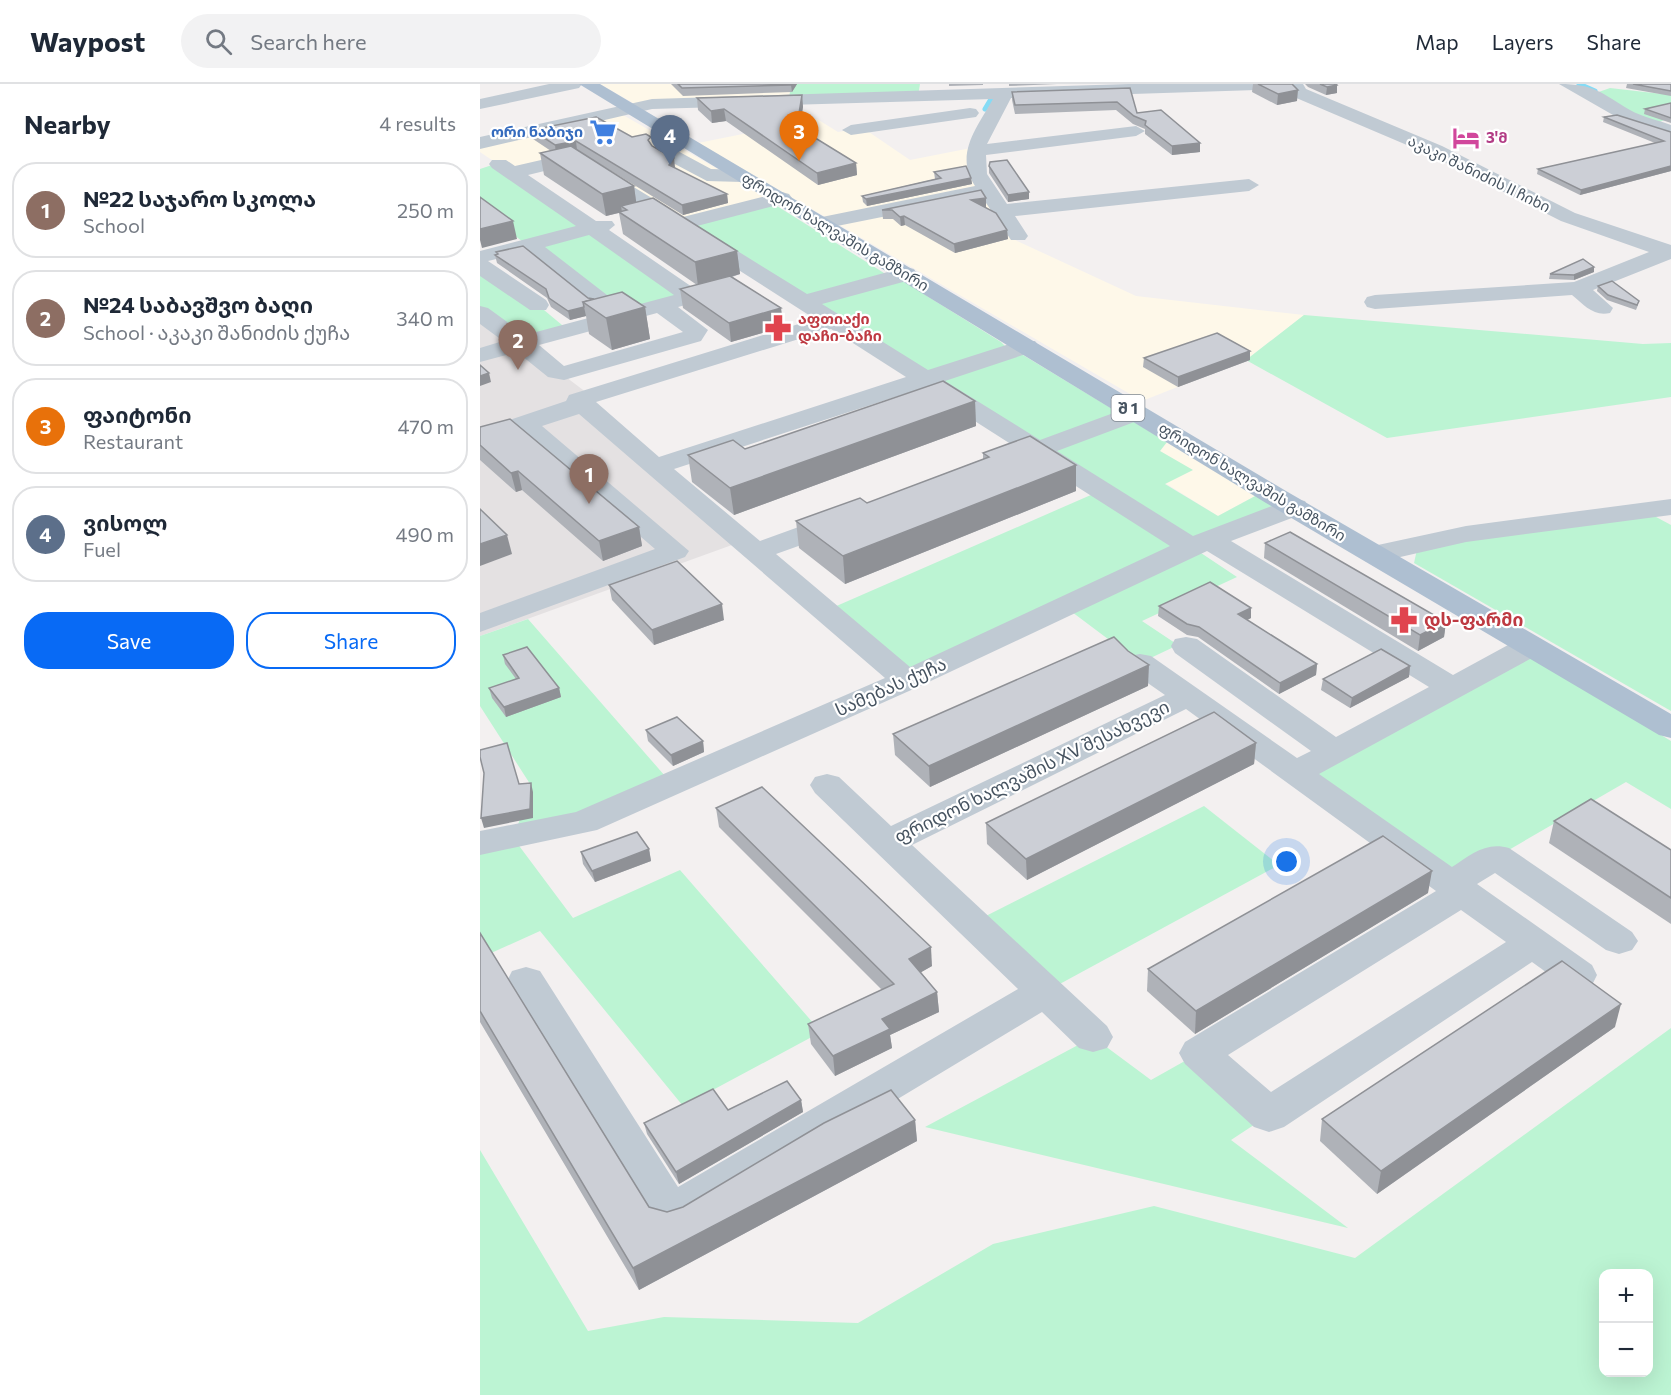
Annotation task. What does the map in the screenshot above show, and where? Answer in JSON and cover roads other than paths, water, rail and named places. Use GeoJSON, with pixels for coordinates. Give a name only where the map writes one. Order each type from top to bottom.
{"type":"FeatureCollection","features":[{"type":"Feature","properties":{"kind":"main road","name":"ფრიდონ ხალვაშის გამზირი"},"geometry":{"type":"LineString","coordinates":[[588,84],[782,198],[1136,413],[1671,728]]}},
{"type":"Feature","properties":{"kind":"street"},"geometry":{"type":"LineString","coordinates":[[480,104],[573,84]]}},
{"type":"Feature","properties":{"kind":"street"},"geometry":{"type":"LineString","coordinates":[[851,130],[1000,102],[1294,84]]}},
{"type":"Feature","properties":{"kind":"street","name":"აკაკი შანიძის II ჩიხი"},"geometry":{"type":"LineString","coordinates":[[1294,84],[1300,93],[1435,150],[1568,217],[1671,252]]}},
{"type":"Feature","properties":{"kind":"street"},"geometry":{"type":"LineString","coordinates":[[1568,84],[1593,94],[1626,115],[1671,131]]}},
{"type":"Feature","properties":{"kind":"street"},"geometry":{"type":"LineString","coordinates":[[480,143],[630,108],[675,94],[919,90],[1000,102]]}},
{"type":"Feature","properties":{"kind":"street"},"geometry":{"type":"LineString","coordinates":[[1000,102],[982,132],[976,151],[976,174],[1018,236]]}},
{"type":"Feature","properties":{"kind":"street"},"geometry":{"type":"LineString","coordinates":[[976,151],[1136,131]]}},
{"type":"Feature","properties":{"kind":"street"},"geometry":{"type":"LineString","coordinates":[[480,152],[496,168],[592,228],[692,297]]}},
{"type":"Feature","properties":{"kind":"street"},"geometry":{"type":"LineString","coordinates":[[496,168],[576,158],[640,216]]}},
{"type":"Feature","properties":{"kind":"street"},"geometry":{"type":"LineString","coordinates":[[1002,211],[1249,185]]}},
{"type":"Feature","properties":{"kind":"street"},"geometry":{"type":"LineString","coordinates":[[822,224],[987,190]]}},
{"type":"Feature","properties":{"kind":"street"},"geometry":{"type":"LineString","coordinates":[[680,224],[782,198]]}},
{"type":"Feature","properties":{"kind":"street"},"geometry":{"type":"LineString","coordinates":[[480,257],[640,216],[680,224],[1037,450],[1454,689]]}},
{"type":"Feature","properties":{"kind":"street"},"geometry":{"type":"LineString","coordinates":[[528,244],[599,300]]}},
{"type":"Feature","properties":{"kind":"street"},"geometry":{"type":"LineString","coordinates":[[1375,302],[1577,288],[1671,252]]}},
{"type":"Feature","properties":{"kind":"street"},"geometry":{"type":"LineString","coordinates":[[480,266],[538,305]]}},
{"type":"Feature","properties":{"kind":"street"},"geometry":{"type":"LineString","coordinates":[[803,302],[906,274]]}},
{"type":"Feature","properties":{"kind":"street"},"geometry":{"type":"LineString","coordinates":[[480,355],[763,277]]}},
{"type":"Feature","properties":{"kind":"street"},"geometry":{"type":"LineString","coordinates":[[1577,288],[1602,308]]}},
{"type":"Feature","properties":{"kind":"street"},"geometry":{"type":"LineString","coordinates":[[481,316],[557,372],[564,373],[693,336],[696,333],[696,330],[660,305]]}},
{"type":"Feature","properties":{"kind":"street"},"geometry":{"type":"LineString","coordinates":[[833,321],[578,400],[907,680]]}},
{"type":"Feature","properties":{"kind":"street"},"geometry":{"type":"LineString","coordinates":[[655,467],[1027,346]]}},
{"type":"Feature","properties":{"kind":"street"},"geometry":{"type":"LineString","coordinates":[[480,438],[583,405]]}},
{"type":"Feature","properties":{"kind":"street"},"geometry":{"type":"LineString","coordinates":[[1004,462],[1136,413]]}},
{"type":"Feature","properties":{"kind":"street"},"geometry":{"type":"LineString","coordinates":[[480,623],[675,551],[525,423]]}},
{"type":"Feature","properties":{"kind":"street","name":"სამებას ქუჩა"},"geometry":{"type":"LineString","coordinates":[[480,843],[585,822],[907,680],[1200,543],[1295,507]]}},
{"type":"Feature","properties":{"kind":"street"},"geometry":{"type":"LineString","coordinates":[[1374,554],[1466,534],[1671,507]]}},
{"type":"Feature","properties":{"kind":"street"},"geometry":{"type":"LineString","coordinates":[[756,552],[857,516]]}},
{"type":"Feature","properties":{"kind":"street"},"geometry":{"type":"LineString","coordinates":[[1186,646],[1335,752]]}},
{"type":"Feature","properties":{"kind":"street"},"geometry":{"type":"LineString","coordinates":[[1295,773],[1530,646]]}},
{"type":"Feature","properties":{"kind":"street"},"geometry":{"type":"LineString","coordinates":[[1140,663],[1188,696]]}},
{"type":"Feature","properties":{"kind":"street","name":"ფრიდონ ხალვაშის XV შესახვევი"},"geometry":{"type":"LineString","coordinates":[[888,842],[1188,696],[1578,975]]}},
{"type":"Feature","properties":{"kind":"street"},"geometry":{"type":"LineString","coordinates":[[827,785],[1093,1037]]}},
{"type":"Feature","properties":{"kind":"street"},"geometry":{"type":"LineString","coordinates":[[1533,943],[1269,1115],[1199,1053],[1456,888],[1496,856],[1619,941]]}},
{"type":"Feature","properties":{"kind":"street"},"geometry":{"type":"LineString","coordinates":[[526,981],[671,1213],[1045,992]]}},
{"type":"Feature","properties":{"kind":"waterway"},"geometry":{"type":"LineString","coordinates":[[1579,84],[1595,91]]}},
{"type":"Feature","properties":{"kind":"waterway"},"geometry":{"type":"LineString","coordinates":[[985,109],[991,99]]}},
{"type":"Feature","properties":{"kind":"place","name":"ორი ნაბიჯი"},"geometry":{"type":"Point","coordinates":[603,132]}},
{"type":"Feature","properties":{"kind":"place","name":"3'მ"},"geometry":{"type":"Point","coordinates":[1466,138]}},
{"type":"Feature","properties":{"kind":"place","name":"ფაიტონი"},"geometry":{"type":"Point","coordinates":[799,161]}},
{"type":"Feature","properties":{"kind":"place","name":"ვისოლ"},"geometry":{"type":"Point","coordinates":[670,165]}},
{"type":"Feature","properties":{"kind":"place","name":"აფთიაქი დაჩი-ბაჩი"},"geometry":{"type":"Point","coordinates":[778,328]}},
{"type":"Feature","properties":{"kind":"place","name":"№24 საბავშვო ბაღი"},"geometry":{"type":"Point","coordinates":[518,370]}},
{"type":"Feature","properties":{"kind":"place","name":"№22 საჯარო სკოლა"},"geometry":{"type":"Point","coordinates":[589,504]}},
{"type":"Feature","properties":{"kind":"place","name":"დს-ფარმი"},"geometry":{"type":"Point","coordinates":[1404,620]}}]}
